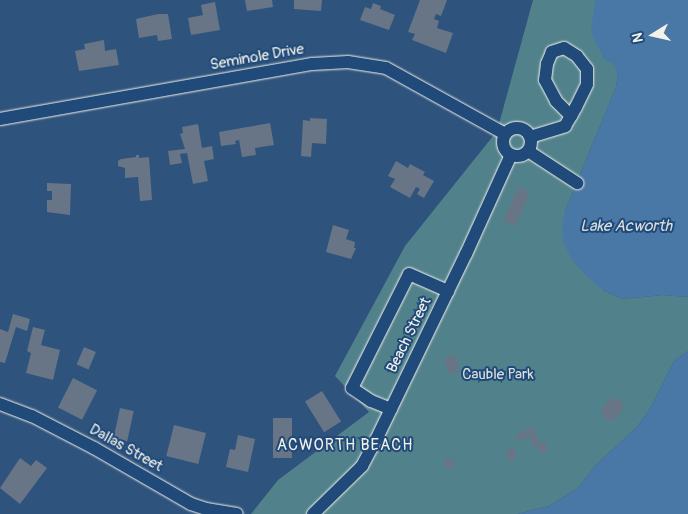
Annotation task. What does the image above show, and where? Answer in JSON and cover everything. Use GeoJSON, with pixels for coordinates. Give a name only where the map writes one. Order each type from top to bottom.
{"type":"FeatureCollection","features":[{"type":"Feature","properties":{"kind":"street"},"geometry":{"type":"LineString","coordinates":[[530,137],[564,126],[570,116],[587,84],[587,69],[578,56],[564,48],[552,52],[547,64],[545,80],[556,101],[570,116]]}},
{"type":"Feature","properties":{"kind":"street","name":"Seminole Drive"},"geometry":{"type":"LineString","coordinates":[[0,119],[312,64],[348,62],[386,68],[505,134]]}},
{"type":"Feature","properties":{"kind":"street"},"geometry":{"type":"LineString","coordinates":[[520,128],[530,137],[528,151],[520,156],[511,155],[502,144],[505,134],[511,129],[520,128]]}},
{"type":"Feature","properties":{"kind":"street"},"geometry":{"type":"LineString","coordinates":[[528,151],[576,183]]}},
{"type":"Feature","properties":{"kind":"street","name":"Beach Street"},"geometry":{"type":"LineString","coordinates":[[313,514],[362,466],[448,292],[511,155]]}},
{"type":"Feature","properties":{"kind":"street"},"geometry":{"type":"LineString","coordinates":[[391,409],[371,401],[352,388],[408,274],[448,292]]}},
{"type":"Feature","properties":{"kind":"street","name":"Dallas Street"},"geometry":{"type":"LineString","coordinates":[[0,404],[32,416],[94,448],[191,504],[206,510],[237,514]]}},
{"type":"Feature","properties":{"kind":"green space","name":"Cauble Park"},"geometry":{"type":"Polygon","coordinates":[[[533,0],[595,0],[603,57],[615,65],[618,76],[616,87],[565,211],[603,290],[622,299],[663,295],[688,297],[688,351],[674,361],[650,409],[637,427],[595,466],[578,488],[549,506],[517,514],[251,514],[278,480],[369,412],[335,376],[405,246],[497,131],[533,0]]]}},
{"type":"Feature","properties":{"kind":"water","name":"Lake Acworth"},"geometry":{"type":"Polygon","coordinates":[[[595,0],[688,0],[688,297],[663,295],[622,299],[603,290],[585,275],[572,260],[563,242],[562,222],[565,211],[616,87],[618,76],[614,65],[603,57],[594,40],[591,30],[595,0]]]}},
{"type":"Feature","properties":{"kind":"water"},"geometry":{"type":"Polygon","coordinates":[[[688,351],[688,514],[517,514],[549,506],[578,488],[595,466],[637,427],[650,409],[674,361],[688,351]]]}},
{"type":"Feature","properties":{"kind":"building"},"geometry":{"type":"Polygon","coordinates":[[[245,0],[272,0],[273,7],[247,11],[245,0]]]}},
{"type":"Feature","properties":{"kind":"building"},"geometry":{"type":"Polygon","coordinates":[[[294,0],[322,0],[321,11],[294,9],[294,0]]]}},
{"type":"Feature","properties":{"kind":"building"},"geometry":{"type":"Polygon","coordinates":[[[420,0],[447,0],[441,16],[436,14],[434,19],[439,21],[437,28],[453,33],[446,53],[412,40],[415,34],[408,32],[420,0]]]}},
{"type":"Feature","properties":{"kind":"building"},"geometry":{"type":"Polygon","coordinates":[[[215,2],[220,30],[191,35],[188,18],[203,15],[201,5],[215,2]]]}},
{"type":"Feature","properties":{"kind":"building"},"geometry":{"type":"Polygon","coordinates":[[[373,3],[381,6],[380,9],[395,15],[389,30],[360,20],[365,7],[371,9],[373,3]]]}},
{"type":"Feature","properties":{"kind":"building"},"geometry":{"type":"Polygon","coordinates":[[[158,14],[168,14],[172,39],[158,41],[157,35],[139,38],[136,19],[158,14]]]}},
{"type":"Feature","properties":{"kind":"building"},"geometry":{"type":"Polygon","coordinates":[[[104,40],[105,51],[116,49],[119,65],[79,71],[75,51],[85,49],[84,44],[104,40]]]}},
{"type":"Feature","properties":{"kind":"building"},"geometry":{"type":"Polygon","coordinates":[[[310,118],[327,119],[326,144],[312,143],[311,157],[301,156],[303,120],[310,121],[310,118]]]}},
{"type":"Feature","properties":{"kind":"building"},"geometry":{"type":"Polygon","coordinates":[[[270,123],[274,145],[255,148],[256,155],[242,157],[239,140],[235,141],[236,144],[221,146],[219,132],[270,123]]]}},
{"type":"Feature","properties":{"kind":"building"},"geometry":{"type":"Polygon","coordinates":[[[198,124],[202,148],[212,146],[214,159],[204,161],[208,181],[193,184],[187,153],[180,154],[182,163],[170,165],[168,151],[185,149],[180,134],[183,133],[182,127],[198,124]]]}},
{"type":"Feature","properties":{"kind":"building"},"geometry":{"type":"Polygon","coordinates":[[[136,155],[139,155],[139,158],[149,157],[152,200],[140,201],[138,177],[125,178],[125,168],[118,166],[118,161],[121,159],[136,157],[136,155]]]}},
{"type":"Feature","properties":{"kind":"building"},"geometry":{"type":"Polygon","coordinates":[[[396,161],[408,168],[410,164],[425,172],[423,175],[434,181],[424,198],[417,194],[420,189],[416,187],[410,198],[390,187],[395,179],[388,176],[396,161]]]}},
{"type":"Feature","properties":{"kind":"building"},"geometry":{"type":"Polygon","coordinates":[[[47,183],[71,184],[70,215],[47,212],[47,200],[52,200],[52,191],[47,191],[47,183]]]}},
{"type":"Feature","properties":{"kind":"building"},"geometry":{"type":"Polygon","coordinates":[[[518,187],[530,192],[516,226],[504,221],[518,187]]]}},
{"type":"Feature","properties":{"kind":"building"},"geometry":{"type":"Polygon","coordinates":[[[333,225],[349,230],[346,239],[355,242],[354,248],[356,248],[351,259],[326,252],[333,225]]]}},
{"type":"Feature","properties":{"kind":"building"},"geometry":{"type":"Polygon","coordinates":[[[13,314],[30,319],[27,331],[16,327],[5,363],[0,362],[0,329],[8,332],[13,314]]]}},
{"type":"Feature","properties":{"kind":"building"},"geometry":{"type":"Polygon","coordinates":[[[33,327],[45,330],[41,345],[60,350],[53,380],[26,373],[31,353],[27,351],[33,327]]]}},
{"type":"Feature","properties":{"kind":"building"},"geometry":{"type":"Polygon","coordinates":[[[84,347],[96,352],[89,370],[77,364],[84,347]]]}},
{"type":"Feature","properties":{"kind":"building"},"geometry":{"type":"Polygon","coordinates":[[[456,355],[460,372],[448,374],[444,358],[456,355]]]}},
{"type":"Feature","properties":{"kind":"building"},"geometry":{"type":"Polygon","coordinates":[[[73,378],[97,390],[82,420],[58,407],[73,378]]]}},
{"type":"Feature","properties":{"kind":"building"},"geometry":{"type":"Polygon","coordinates":[[[322,391],[341,422],[324,432],[305,402],[322,391]]]}},
{"type":"Feature","properties":{"kind":"building"},"geometry":{"type":"Polygon","coordinates":[[[610,398],[620,399],[624,408],[615,420],[605,420],[601,410],[610,398]]]}},
{"type":"Feature","properties":{"kind":"building"},"geometry":{"type":"Polygon","coordinates":[[[120,408],[134,411],[127,441],[114,438],[120,408]]]}},
{"type":"Feature","properties":{"kind":"building"},"geometry":{"type":"Polygon","coordinates":[[[273,418],[292,418],[292,458],[273,458],[273,418]]]}},
{"type":"Feature","properties":{"kind":"building"},"geometry":{"type":"Polygon","coordinates":[[[174,425],[206,433],[198,464],[166,456],[174,425]]]}},
{"type":"Feature","properties":{"kind":"building"},"geometry":{"type":"Polygon","coordinates":[[[533,427],[540,443],[545,441],[549,451],[541,454],[537,445],[533,447],[529,436],[518,441],[515,435],[533,427]]]}},
{"type":"Feature","properties":{"kind":"building"},"geometry":{"type":"Polygon","coordinates":[[[238,435],[255,439],[248,472],[226,467],[230,449],[235,450],[238,435]]]}},
{"type":"Feature","properties":{"kind":"building"},"geometry":{"type":"Polygon","coordinates":[[[513,447],[517,458],[509,462],[505,451],[513,447]]]}},
{"type":"Feature","properties":{"kind":"building"},"geometry":{"type":"Polygon","coordinates":[[[20,458],[31,466],[36,460],[47,468],[20,504],[0,488],[20,458]]]}},
{"type":"Feature","properties":{"kind":"building"},"geometry":{"type":"Polygon","coordinates":[[[445,458],[455,459],[454,469],[444,468],[445,458]]]}},
{"type":"Feature","properties":{"kind":"district","name":"ACWORTH BEACH"},"geometry":{"type":"Point","coordinates":[345,445]}}]}
